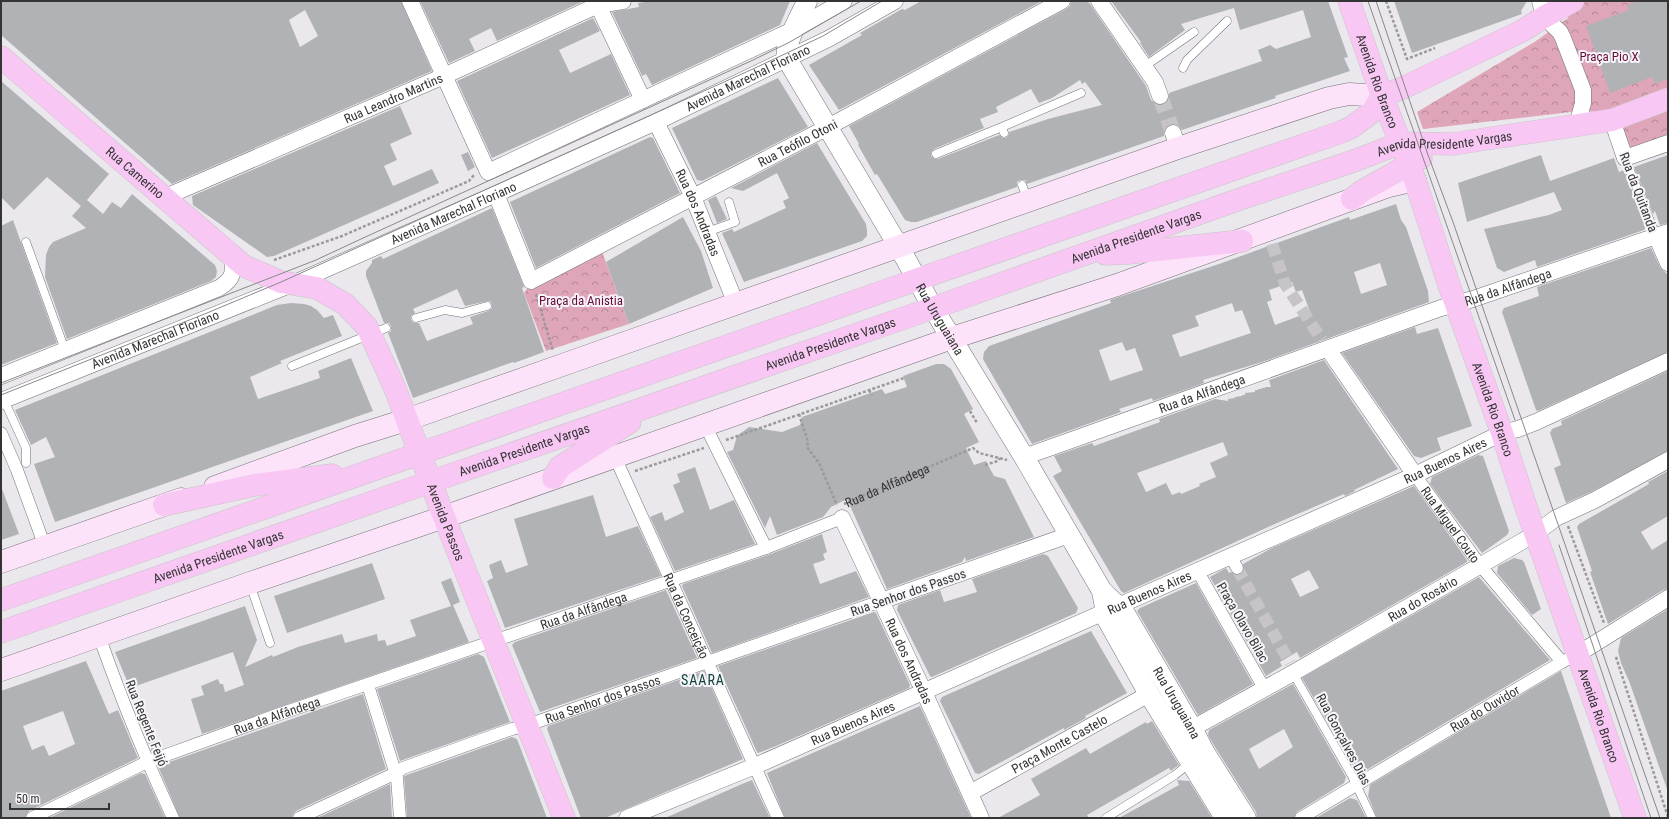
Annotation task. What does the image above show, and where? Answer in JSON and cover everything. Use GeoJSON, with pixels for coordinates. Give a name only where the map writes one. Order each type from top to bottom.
{"type":"FeatureCollection","features":[{"type":"Feature","properties":{"kind":"main road","name":"Avenida Rio Branco"},"geometry":{"type":"LineString","coordinates":[[1349,1],[1382,96],[1412,172],[1456,304],[1536,533],[1570,658],[1635,818]]}},
{"type":"Feature","properties":{"kind":"main road"},"geometry":{"type":"LineString","coordinates":[[1,562],[355,436],[406,420],[900,247],[1025,193],[1176,141],[1329,98],[1349,94],[1382,96],[1455,64],[1522,31],[1542,9],[1573,1]]}},
{"type":"Feature","properties":{"kind":"main road","name":"Rua Camerino"},"geometry":{"type":"LineString","coordinates":[[1,57],[163,198],[244,266],[279,275]]}},
{"type":"Feature","properties":{"kind":"main road"},"geometry":{"type":"LineString","coordinates":[[1,600],[1352,128],[1372,112],[1382,96]]}},
{"type":"Feature","properties":{"kind":"main road","name":"Avenida Presidente Vargas"},"geometry":{"type":"LineString","coordinates":[[1,632],[1351,162],[1401,143],[1453,144],[1612,120],[1668,99]]}},
{"type":"Feature","properties":{"kind":"main road"},"geometry":{"type":"LineString","coordinates":[[1084,255],[1129,253],[1269,236],[1352,200],[1362,191],[1412,172],[1453,144]]}},
{"type":"Feature","properties":{"kind":"main road"},"geometry":{"type":"LineString","coordinates":[[1,670],[553,478],[619,466],[705,425],[952,338],[1117,285],[1242,240]]}},
{"type":"Feature","properties":{"kind":"main road","name":"Avenida Passos"},"geometry":{"type":"LineString","coordinates":[[279,275],[317,288],[345,304],[367,327],[378,331],[394,386],[406,420],[564,818]]}},
{"type":"Feature","properties":{"kind":"main road"},"geometry":{"type":"LineString","coordinates":[[553,478],[560,467],[663,401]]}},
{"type":"Feature","properties":{"kind":"main road"},"geometry":{"type":"LineString","coordinates":[[164,505],[255,485],[369,471]]}},
{"type":"Feature","properties":{"kind":"street"},"geometry":{"type":"LineString","coordinates":[[410,1],[486,168]]}},
{"type":"Feature","properties":{"kind":"street","name":"Rua Leandro Martins"},"geometry":{"type":"LineString","coordinates":[[163,198],[444,76],[597,3],[623,1]]}},
{"type":"Feature","properties":{"kind":"street"},"geometry":{"type":"LineString","coordinates":[[790,44],[807,1]]}},
{"type":"Feature","properties":{"kind":"street","name":"Avenida Marechal Floriano"},"geometry":{"type":"LineString","coordinates":[[486,168],[643,100],[790,44],[828,39],[895,1]]}},
{"type":"Feature","properties":{"kind":"street","name":"Rua Teófilo Otoni"},"geometry":{"type":"LineString","coordinates":[[532,281],[828,127],[1062,1]]}},
{"type":"Feature","properties":{"kind":"street"},"geometry":{"type":"LineString","coordinates":[[1099,1],[1155,82],[1160,96]]}},
{"type":"Feature","properties":{"kind":"street","name":"Avenida Marechal Floriano"},"geometry":{"type":"LineString","coordinates":[[2,400],[279,275],[496,194],[656,122],[790,44],[837,2]]}},
{"type":"Feature","properties":{"kind":"street"},"geometry":{"type":"LineString","coordinates":[[597,3],[643,100]]}},
{"type":"Feature","properties":{"kind":"street"},"geometry":{"type":"LineString","coordinates":[[1542,9],[1560,32],[1583,90],[1583,103],[1577,125]]}},
{"type":"Feature","properties":{"kind":"street","name":"Rua Uruguaiana"},"geometry":{"type":"LineString","coordinates":[[790,44],[828,127],[900,247],[933,308],[1024,457],[1111,609],[1124,612],[1198,758],[1225,818]]}},
{"type":"Feature","properties":{"kind":"street","name":"Rua da Quitanda"},"geometry":{"type":"LineString","coordinates":[[1612,120],[1625,158]]}},
{"type":"Feature","properties":{"kind":"street","name":"Rua dos Andradas"},"geometry":{"type":"LineString","coordinates":[[656,122],[693,197],[736,304]]}},
{"type":"Feature","properties":{"kind":"street"},"geometry":{"type":"LineString","coordinates":[[1625,158],[1668,143]]}},
{"type":"Feature","properties":{"kind":"street"},"geometry":{"type":"LineString","coordinates":[[496,194],[532,281]]}},
{"type":"Feature","properties":{"kind":"street","name":"Rua da Quitanda"},"geometry":{"type":"LineString","coordinates":[[1662,234],[1668,263]]}},
{"type":"Feature","properties":{"kind":"street","name":"Rua da Alfândega"},"geometry":{"type":"LineString","coordinates":[[1024,457],[1325,344],[1456,304],[1662,234]]}},
{"type":"Feature","properties":{"kind":"street","name":"Avenida Marechal Floriano"},"geometry":{"type":"LineString","coordinates":[[1,376],[220,288],[229,282],[234,269],[232,255]]}},
{"type":"Feature","properties":{"kind":"street","name":"Rua Miguel Couto"},"geometry":{"type":"LineString","coordinates":[[1325,344],[1480,565],[1570,658]]}},
{"type":"Feature","properties":{"kind":"street","name":"Rua Buenos Aires"},"geometry":{"type":"LineString","coordinates":[[628,818],[755,766],[1196,570],[1233,562],[1502,433],[1536,422],[1668,361]]}},
{"type":"Feature","properties":{"kind":"street"},"geometry":{"type":"LineString","coordinates":[[705,425],[766,548]]}},
{"type":"Feature","properties":{"kind":"street"},"geometry":{"type":"LineString","coordinates":[[1,433],[17,470],[45,546]]}},
{"type":"Feature","properties":{"kind":"street","name":"Rua do Rosário"},"geometry":{"type":"LineString","coordinates":[[1185,733],[1264,688],[1292,668],[1480,565],[1536,533],[1564,514],[1595,500],[1668,460]]}},
{"type":"Feature","properties":{"kind":"street","name":"Rua da Conceição"},"geometry":{"type":"LineString","coordinates":[[619,466],[778,818]]}},
{"type":"Feature","properties":{"kind":"street","name":"Rua dos Andradas"},"geometry":{"type":"LineString","coordinates":[[842,518],[982,818]]}},
{"type":"Feature","properties":{"kind":"street","name":"Rua da Alfândega"},"geometry":{"type":"LineString","coordinates":[[32,818],[147,762],[274,716],[766,548],[842,518]]}},
{"type":"Feature","properties":{"kind":"street","name":"Rua Senhor dos Passos"},"geometry":{"type":"LineString","coordinates":[[299,818],[396,773],[403,768],[1069,535]]}},
{"type":"Feature","properties":{"kind":"street","name":"Praça Olavo Bilac"},"geometry":{"type":"LineString","coordinates":[[1196,570],[1264,688]]}},
{"type":"Feature","properties":{"kind":"street","name":"Rua do Ouvidor"},"geometry":{"type":"LineString","coordinates":[[1301,818],[1668,598]]}},
{"type":"Feature","properties":{"kind":"street","name":"Rua Uruguaiana"},"geometry":{"type":"LineString","coordinates":[[1111,609],[1107,619],[1149,694],[1185,733]]}},
{"type":"Feature","properties":{"kind":"street","name":"Rua Regente Feijó"},"geometry":{"type":"LineString","coordinates":[[99,636],[121,698],[147,762],[173,818]]}},
{"type":"Feature","properties":{"kind":"street"},"geometry":{"type":"LineString","coordinates":[[368,685],[396,773],[400,818]]}},
{"type":"Feature","properties":{"kind":"street","name":"Praça Monte Castelo"},"geometry":{"type":"LineString","coordinates":[[970,793],[1149,694]]}},
{"type":"Feature","properties":{"kind":"street","name":"Rua Uruguaiana"},"geometry":{"type":"LineString","coordinates":[[1198,758],[1246,818]]}},
{"type":"Feature","properties":{"kind":"lane"},"geometry":{"type":"LineString","coordinates":[[1183,68],[1187,60],[1227,20]]}},
{"type":"Feature","properties":{"kind":"lane"},"geometry":{"type":"LineString","coordinates":[[1144,66],[1194,32]]}},
{"type":"Feature","properties":{"kind":"lane"},"geometry":{"type":"LineString","coordinates":[[936,154],[1003,130],[1081,93]]}},
{"type":"Feature","properties":{"kind":"lane","name":"Rua da Quitanda"},"geometry":{"type":"LineString","coordinates":[[1625,158],[1662,234]]}},
{"type":"Feature","properties":{"kind":"lane"},"geometry":{"type":"LineString","coordinates":[[707,232],[736,222],[729,202]]}},
{"type":"Feature","properties":{"kind":"lane"},"geometry":{"type":"LineString","coordinates":[[26,242],[65,350]]}},
{"type":"Feature","properties":{"kind":"lane"},"geometry":{"type":"LineString","coordinates":[[416,318],[445,310],[462,313],[487,306]]}},
{"type":"Feature","properties":{"kind":"lane"},"geometry":{"type":"LineString","coordinates":[[292,366],[378,331]]}},
{"type":"Feature","properties":{"kind":"lane"},"geometry":{"type":"LineString","coordinates":[[2,400],[26,448],[26,463]]}},
{"type":"Feature","properties":{"kind":"lane"},"geometry":{"type":"LineString","coordinates":[[250,583],[270,643]]}},
{"type":"Feature","properties":{"kind":"lane","name":"Rua Gonçalves Dias"},"geometry":{"type":"LineString","coordinates":[[1292,668],[1352,776],[1372,818]]}},
{"type":"Feature","properties":{"kind":"lane"},"geometry":{"type":"LineString","coordinates":[[1106,818],[1175,775],[1198,758]]}},
{"type":"Feature","properties":{"kind":"path"},"geometry":{"type":"LineString","coordinates":[[1386,1],[1407,59],[1435,48]]}},
{"type":"Feature","properties":{"kind":"path","name":"Avenida Marechal Floriano"},"geometry":{"type":"LineString","coordinates":[[279,275],[276,260],[342,236],[469,180],[486,168]]}},
{"type":"Feature","properties":{"kind":"path"},"geometry":{"type":"LineString","coordinates":[[532,281],[553,351]]}},
{"type":"Feature","properties":{"kind":"path"},"geometry":{"type":"LineString","coordinates":[[619,466],[714,444],[904,378]]}},
{"type":"Feature","properties":{"kind":"path"},"geometry":{"type":"LineString","coordinates":[[869,390],[872,395]]}},
{"type":"Feature","properties":{"kind":"path"},"geometry":{"type":"LineString","coordinates":[[792,395],[808,442],[807,447],[819,463],[842,518]]}},
{"type":"Feature","properties":{"kind":"path"},"geometry":{"type":"LineString","coordinates":[[970,411],[977,423]]}},
{"type":"Feature","properties":{"kind":"path","name":"Rua da Alfândega"},"geometry":{"type":"LineString","coordinates":[[842,518],[844,504],[974,448],[979,453],[1006,460],[1024,457]]}},
{"type":"Feature","properties":{"kind":"path"},"geometry":{"type":"LineString","coordinates":[[985,465],[998,461],[1000,458]]}},
{"type":"Feature","properties":{"kind":"path"},"geometry":{"type":"LineString","coordinates":[[1564,514],[1604,625]]}},
{"type":"Feature","properties":{"kind":"path"},"geometry":{"type":"LineString","coordinates":[[1616,657],[1668,816]]}},
{"type":"Feature","properties":{"kind":"green space","name":"Praça Pio X"},"geometry":{"type":"Polygon","coordinates":[[[1562,1],[1668,1],[1668,138],[1629,148],[1611,111],[1571,112],[1423,129],[1417,112],[1536,41],[1568,18],[1562,1]]]}},
{"type":"Feature","properties":{"kind":"green space","name":"Praça da Anistia"},"geometry":{"type":"Polygon","coordinates":[[[601,249],[629,324],[546,351],[524,293],[531,284],[601,249]]]}},
{"type":"Feature","properties":{"kind":"building"},"geometry":{"type":"Polygon","coordinates":[[[1,1],[401,1],[432,71],[172,184],[1,35],[1,1]],[[305,10],[289,20],[300,47],[318,36],[305,10]]]}},
{"type":"Feature","properties":{"kind":"building"},"geometry":{"type":"Polygon","coordinates":[[[420,1],[584,1],[497,41],[491,28],[469,39],[475,51],[449,63],[420,1]]]}},
{"type":"Feature","properties":{"kind":"building"},"geometry":{"type":"Polygon","coordinates":[[[652,1],[790,1],[780,25],[652,85],[646,74],[642,76],[612,12],[639,7],[638,3],[652,1]]]}},
{"type":"Feature","properties":{"kind":"building"},"geometry":{"type":"Polygon","coordinates":[[[921,1],[1042,1],[839,110],[809,65],[862,35],[860,33],[902,9],[905,10],[921,1]]]}},
{"type":"Feature","properties":{"kind":"building"},"geometry":{"type":"Polygon","coordinates":[[[1071,1],[1087,1],[1090,4],[1146,86],[1151,100],[1158,105],[1163,105],[1167,102],[1169,93],[1262,61],[1258,50],[1270,45],[1276,49],[1311,37],[1303,10],[1240,30],[1234,8],[1207,16],[1181,24],[1185,30],[1149,57],[1140,43],[1141,42],[1111,1],[1328,1],[1348,57],[1344,58],[1350,71],[1275,96],[1276,98],[1182,130],[1179,126],[1170,124],[1164,131],[1164,136],[1027,184],[1025,180],[1020,180],[1017,182],[1017,187],[917,222],[905,220],[877,174],[875,175],[849,126],[1070,6],[1071,1]],[[1080,80],[1052,98],[1039,103],[1031,89],[996,107],[998,112],[980,119],[984,128],[934,149],[931,156],[938,159],[999,135],[1006,138],[1009,132],[1048,119],[1102,105],[1085,82],[1082,84],[1080,80]]]}},
{"type":"Feature","properties":{"kind":"building"},"geometry":{"type":"Polygon","coordinates":[[[1394,1],[1527,1],[1521,11],[1522,14],[1412,53],[1394,1]]]}},
{"type":"Feature","properties":{"kind":"building"},"geometry":{"type":"Polygon","coordinates":[[[1639,1],[1668,1],[1668,79],[1655,84],[1652,77],[1610,93],[1586,26],[1629,10],[1627,5],[1639,1]]]}},
{"type":"Feature","properties":{"kind":"building"},"geometry":{"type":"Polygon","coordinates":[[[593,18],[600,31],[559,50],[570,73],[611,54],[630,95],[492,158],[457,81],[593,18]]]}},
{"type":"Feature","properties":{"kind":"building"},"geometry":{"type":"Polygon","coordinates":[[[778,78],[808,127],[702,181],[697,180],[672,128],[778,78]]]}},
{"type":"Feature","properties":{"kind":"building"},"geometry":{"type":"Polygon","coordinates":[[[1,81],[109,174],[87,200],[103,214],[112,202],[121,208],[132,194],[215,265],[217,271],[216,277],[211,281],[67,339],[45,277],[46,255],[53,242],[86,228],[72,216],[81,206],[47,177],[14,210],[1,197],[1,81]]]}},
{"type":"Feature","properties":{"kind":"building"},"geometry":{"type":"Polygon","coordinates":[[[400,106],[412,134],[390,144],[397,160],[384,166],[393,186],[432,169],[439,183],[274,256],[267,257],[193,205],[192,196],[400,106]]]}},
{"type":"Feature","properties":{"kind":"building"},"geometry":{"type":"Polygon","coordinates":[[[650,137],[653,138],[680,193],[536,268],[510,202],[650,137]]]}},
{"type":"Feature","properties":{"kind":"building"},"geometry":{"type":"Polygon","coordinates":[[[817,143],[866,224],[867,236],[862,241],[744,282],[722,233],[732,229],[734,232],[786,208],[783,201],[789,198],[777,173],[743,191],[731,188],[817,143]]]}},
{"type":"Feature","properties":{"kind":"building"},"geometry":{"type":"Polygon","coordinates":[[[468,152],[475,167],[468,171],[461,155],[468,152]]]}},
{"type":"Feature","properties":{"kind":"building"},"geometry":{"type":"Polygon","coordinates":[[[1541,155],[1550,181],[1614,158],[1619,172],[1624,170],[1646,226],[1644,230],[1537,267],[1535,260],[1504,272],[1497,268],[1484,229],[1549,215],[1562,210],[1554,192],[1467,222],[1458,183],[1541,155]]]}},
{"type":"Feature","properties":{"kind":"building"},"geometry":{"type":"Polygon","coordinates":[[[1668,155],[1668,223],[1660,225],[1655,211],[1653,214],[1634,167],[1668,155]]]}},
{"type":"Feature","properties":{"kind":"building"},"geometry":{"type":"Polygon","coordinates":[[[716,196],[727,219],[717,223],[708,200],[716,196]]]}},
{"type":"Feature","properties":{"kind":"building"},"geometry":{"type":"Polygon","coordinates":[[[1396,204],[1401,220],[1406,227],[1428,291],[1429,302],[1262,362],[1203,380],[1204,383],[1153,401],[1152,398],[1119,409],[1121,412],[1032,444],[983,359],[984,352],[989,346],[1111,303],[1110,300],[1219,264],[1349,217],[1350,220],[1396,204]],[[1380,263],[1354,272],[1361,294],[1387,285],[1380,263]],[[1292,282],[1269,290],[1272,300],[1267,302],[1275,325],[1310,312],[1302,290],[1296,292],[1292,282]],[[1232,303],[1195,316],[1199,326],[1172,335],[1180,357],[1251,333],[1242,310],[1235,312],[1232,303]],[[1122,342],[1099,350],[1110,381],[1143,370],[1135,348],[1126,351],[1122,342]]]}},
{"type":"Feature","properties":{"kind":"building"},"geometry":{"type":"Polygon","coordinates":[[[492,208],[524,287],[522,288],[544,352],[413,398],[388,333],[391,331],[391,326],[389,323],[384,323],[366,276],[366,271],[372,263],[372,260],[381,256],[383,259],[492,208]],[[457,289],[413,309],[415,313],[411,316],[411,320],[414,323],[419,323],[427,341],[473,324],[470,317],[488,311],[492,308],[491,302],[488,301],[465,306],[457,289]]]}},
{"type":"Feature","properties":{"kind":"building"},"geometry":{"type":"Polygon","coordinates":[[[683,217],[701,251],[713,288],[629,324],[606,262],[683,217]]]}},
{"type":"Feature","properties":{"kind":"building"},"geometry":{"type":"Polygon","coordinates":[[[13,220],[57,343],[1,365],[1,226],[13,220]]]}},
{"type":"Feature","properties":{"kind":"building"},"geometry":{"type":"Polygon","coordinates":[[[1651,248],[1660,267],[1668,275],[1668,352],[1538,411],[1536,410],[1502,312],[1504,308],[1539,296],[1537,287],[1651,248]]]}},
{"type":"Feature","properties":{"kind":"building"},"geometry":{"type":"Polygon","coordinates":[[[291,303],[311,306],[324,318],[333,315],[342,336],[280,361],[282,363],[250,377],[258,399],[320,378],[318,371],[351,358],[373,411],[55,522],[34,464],[55,457],[46,437],[31,445],[15,410],[277,305],[291,303]]]}},
{"type":"Feature","properties":{"kind":"building"},"geometry":{"type":"Polygon","coordinates":[[[1415,327],[1417,334],[1438,328],[1472,426],[1437,438],[1441,450],[1421,458],[1414,456],[1342,353],[1415,327]]]}},
{"type":"Feature","properties":{"kind":"building"},"geometry":{"type":"Polygon","coordinates":[[[1324,360],[1398,469],[1354,490],[1355,491],[1345,496],[1344,494],[1277,523],[1124,593],[1121,591],[1053,476],[1062,471],[1054,456],[1092,443],[1094,446],[1160,422],[1159,419],[1215,399],[1228,401],[1228,399],[1245,395],[1245,393],[1255,392],[1255,390],[1265,387],[1271,387],[1269,380],[1324,360]],[[1223,442],[1137,473],[1146,492],[1166,483],[1172,495],[1180,492],[1181,494],[1216,477],[1210,463],[1228,455],[1223,442]]]}},
{"type":"Feature","properties":{"kind":"building"},"geometry":{"type":"Polygon","coordinates":[[[936,364],[944,364],[951,369],[973,409],[964,414],[979,442],[966,448],[974,465],[986,461],[994,476],[1005,479],[1034,537],[966,561],[965,557],[962,562],[887,589],[847,499],[831,507],[823,517],[777,535],[770,516],[765,528],[727,452],[733,450],[737,436],[749,427],[782,432],[800,425],[802,417],[882,389],[885,394],[907,387],[903,376],[936,364]]]}},
{"type":"Feature","properties":{"kind":"building"},"geometry":{"type":"Polygon","coordinates":[[[1668,371],[1668,451],[1591,492],[1566,503],[1554,468],[1561,465],[1550,433],[1552,429],[1562,425],[1561,421],[1668,371]]]}},
{"type":"Feature","properties":{"kind":"building"},"geometry":{"type":"Polygon","coordinates":[[[1478,455],[1483,456],[1509,531],[1507,535],[1482,553],[1430,484],[1432,477],[1478,455]]]}},
{"type":"Feature","properties":{"kind":"building"},"geometry":{"type":"Polygon","coordinates":[[[695,467],[710,510],[734,500],[755,544],[675,571],[650,517],[662,512],[665,521],[684,512],[673,485],[680,482],[677,474],[695,467]]]}},
{"type":"Feature","properties":{"kind":"building"},"geometry":{"type":"Polygon","coordinates":[[[1668,471],[1668,516],[1641,532],[1652,550],[1668,540],[1668,589],[1663,590],[1608,624],[1590,572],[1592,571],[1577,527],[1579,524],[1649,484],[1648,482],[1668,471]]]}},
{"type":"Feature","properties":{"kind":"building"},"geometry":{"type":"Polygon","coordinates":[[[1414,486],[1467,562],[1300,658],[1297,652],[1280,662],[1282,666],[1266,676],[1210,577],[1226,568],[1229,573],[1231,572],[1236,575],[1240,575],[1244,572],[1243,564],[1272,548],[1414,486]],[[1309,570],[1291,579],[1300,597],[1319,588],[1309,570]]]}},
{"type":"Feature","properties":{"kind":"building"},"geometry":{"type":"Polygon","coordinates":[[[2,489],[19,534],[1,540],[1,490],[2,489]]]}},
{"type":"Feature","properties":{"kind":"building"},"geometry":{"type":"Polygon","coordinates":[[[593,495],[606,537],[638,526],[661,576],[505,628],[487,581],[493,578],[489,565],[501,560],[506,573],[528,565],[514,519],[593,495]]]}},
{"type":"Feature","properties":{"kind":"building"},"geometry":{"type":"Polygon","coordinates":[[[822,534],[827,552],[823,554],[825,560],[813,564],[820,584],[856,571],[869,597],[712,653],[682,586],[683,584],[768,555],[822,534]]]}},
{"type":"Feature","properties":{"kind":"building"},"geometry":{"type":"Polygon","coordinates":[[[1043,554],[1048,556],[1078,608],[1076,613],[932,677],[930,676],[897,610],[898,605],[940,590],[944,602],[977,592],[972,579],[1043,554]]]}},
{"type":"Feature","properties":{"kind":"building"},"geometry":{"type":"Polygon","coordinates":[[[1514,558],[1524,562],[1541,609],[1532,615],[1497,573],[1498,566],[1514,558]]]}},
{"type":"Feature","properties":{"kind":"building"},"geometry":{"type":"Polygon","coordinates":[[[372,563],[385,599],[287,633],[274,596],[372,563]]]}},
{"type":"Feature","properties":{"kind":"building"},"geometry":{"type":"Polygon","coordinates":[[[1479,577],[1550,660],[1358,775],[1302,678],[1479,577]]]}},
{"type":"Feature","properties":{"kind":"building"},"geometry":{"type":"Polygon","coordinates":[[[451,578],[460,602],[453,605],[469,642],[202,734],[191,699],[204,695],[201,686],[218,679],[220,684],[223,684],[225,692],[244,685],[233,652],[130,688],[115,652],[245,606],[257,640],[245,667],[272,655],[273,657],[298,647],[342,634],[345,643],[377,634],[378,641],[385,640],[387,646],[416,636],[410,620],[451,606],[441,582],[451,578]]]}},
{"type":"Feature","properties":{"kind":"building"},"geometry":{"type":"Polygon","coordinates":[[[1196,583],[1253,684],[1198,715],[1137,611],[1140,608],[1196,583]]]}},
{"type":"Feature","properties":{"kind":"building"},"geometry":{"type":"Polygon","coordinates":[[[666,590],[697,658],[540,712],[512,645],[515,642],[666,590]]]}},
{"type":"Feature","properties":{"kind":"building"},"geometry":{"type":"Polygon","coordinates":[[[1668,609],[1667,789],[1618,651],[1621,638],[1668,609]]]}},
{"type":"Feature","properties":{"kind":"building"},"geometry":{"type":"Polygon","coordinates":[[[874,612],[876,613],[910,685],[909,688],[758,753],[718,666],[874,612]]]}},
{"type":"Feature","properties":{"kind":"building"},"geometry":{"type":"Polygon","coordinates":[[[1091,631],[1127,693],[1085,716],[1086,718],[1064,730],[1064,728],[979,774],[975,773],[940,701],[942,697],[1091,631]]]}},
{"type":"Feature","properties":{"kind":"building"},"geometry":{"type":"Polygon","coordinates":[[[478,654],[484,657],[510,722],[400,761],[377,689],[478,654]]]}},
{"type":"Feature","properties":{"kind":"building"},"geometry":{"type":"Polygon","coordinates":[[[86,661],[109,714],[118,710],[138,758],[29,811],[25,818],[1,818],[1,691],[86,661]],[[63,711],[23,726],[32,750],[44,745],[49,756],[75,744],[63,711]]]}},
{"type":"Feature","properties":{"kind":"building"},"geometry":{"type":"Polygon","coordinates":[[[704,671],[743,759],[605,818],[581,818],[547,729],[548,726],[704,671]]]}},
{"type":"Feature","properties":{"kind":"building"},"geometry":{"type":"Polygon","coordinates":[[[1561,671],[1611,818],[1377,818],[1368,796],[1370,785],[1561,671]]]}},
{"type":"Feature","properties":{"kind":"building"},"geometry":{"type":"Polygon","coordinates":[[[1293,684],[1346,777],[1344,783],[1297,812],[1294,818],[1257,818],[1256,812],[1208,735],[1209,730],[1293,684]],[[1284,729],[1249,749],[1259,769],[1293,747],[1284,729]]]}},
{"type":"Feature","properties":{"kind":"building"},"geometry":{"type":"Polygon","coordinates":[[[363,694],[386,769],[296,811],[292,818],[180,818],[158,766],[363,694]]]}},
{"type":"Feature","properties":{"kind":"building"},"geometry":{"type":"Polygon","coordinates":[[[920,706],[971,818],[785,818],[767,773],[920,706]]]}},
{"type":"Feature","properties":{"kind":"building"},"geometry":{"type":"Polygon","coordinates":[[[1152,721],[1179,765],[1171,771],[1169,768],[1087,815],[1089,818],[998,818],[1040,795],[1031,779],[1086,748],[1090,754],[1146,722],[1147,724],[1152,721]]]}},
{"type":"Feature","properties":{"kind":"building"},"geometry":{"type":"Polygon","coordinates":[[[150,727],[159,750],[152,752],[143,730],[150,727]]]}},
{"type":"Feature","properties":{"kind":"building"},"geometry":{"type":"Polygon","coordinates":[[[512,737],[517,739],[547,818],[407,818],[404,776],[512,737]]]}},
{"type":"Feature","properties":{"kind":"building"},"geometry":{"type":"Polygon","coordinates":[[[141,773],[145,774],[165,818],[49,818],[141,773]]]}},
{"type":"Feature","properties":{"kind":"building"},"geometry":{"type":"Polygon","coordinates":[[[752,780],[770,818],[665,818],[742,784],[752,780]]]}},
{"type":"Feature","properties":{"kind":"building"},"geometry":{"type":"Polygon","coordinates":[[[1177,780],[1189,781],[1212,818],[1119,818],[1179,785],[1177,780]]]}},
{"type":"Feature","properties":{"kind":"building"},"geometry":{"type":"Polygon","coordinates":[[[390,784],[392,818],[317,818],[390,784]]]}},
{"type":"Feature","properties":{"kind":"building"},"geometry":{"type":"Polygon","coordinates":[[[1350,798],[1357,800],[1366,818],[1316,818],[1350,798]]]}},
{"type":"Feature","properties":{"kind":"tunnel"},"geometry":{"type":"LineString","coordinates":[[1160,96],[1173,133]]}},
{"type":"Feature","properties":{"kind":"tunnel"},"geometry":{"type":"LineString","coordinates":[[1272,244],[1285,284],[1322,340]]}},
{"type":"Feature","properties":{"kind":"tunnel"},"geometry":{"type":"LineString","coordinates":[[1237,568],[1290,663]]}},
{"type":"Feature","properties":{"kind":"tram line"},"geometry":{"type":"LineString","coordinates":[[1,383],[316,260],[751,61],[788,43],[861,1]]}},
{"type":"Feature","properties":{"kind":"tram line"},"geometry":{"type":"LineString","coordinates":[[1,395],[281,282],[755,68],[823,36],[882,1]]}},
{"type":"Feature","properties":{"kind":"tram line"},"geometry":{"type":"LineString","coordinates":[[1368,1],[1515,420]]}},
{"type":"Feature","properties":{"kind":"tram line"},"geometry":{"type":"LineString","coordinates":[[1376,1],[1428,155],[1453,222],[1660,818]]}},
{"type":"Feature","properties":{"kind":"tram line"},"geometry":{"type":"LineString","coordinates":[[1559,545],[1651,818]]}},
{"type":"Feature","properties":{"kind":"district","name":"SAARA"},"geometry":{"type":"Point","coordinates":[703,680]}}]}
